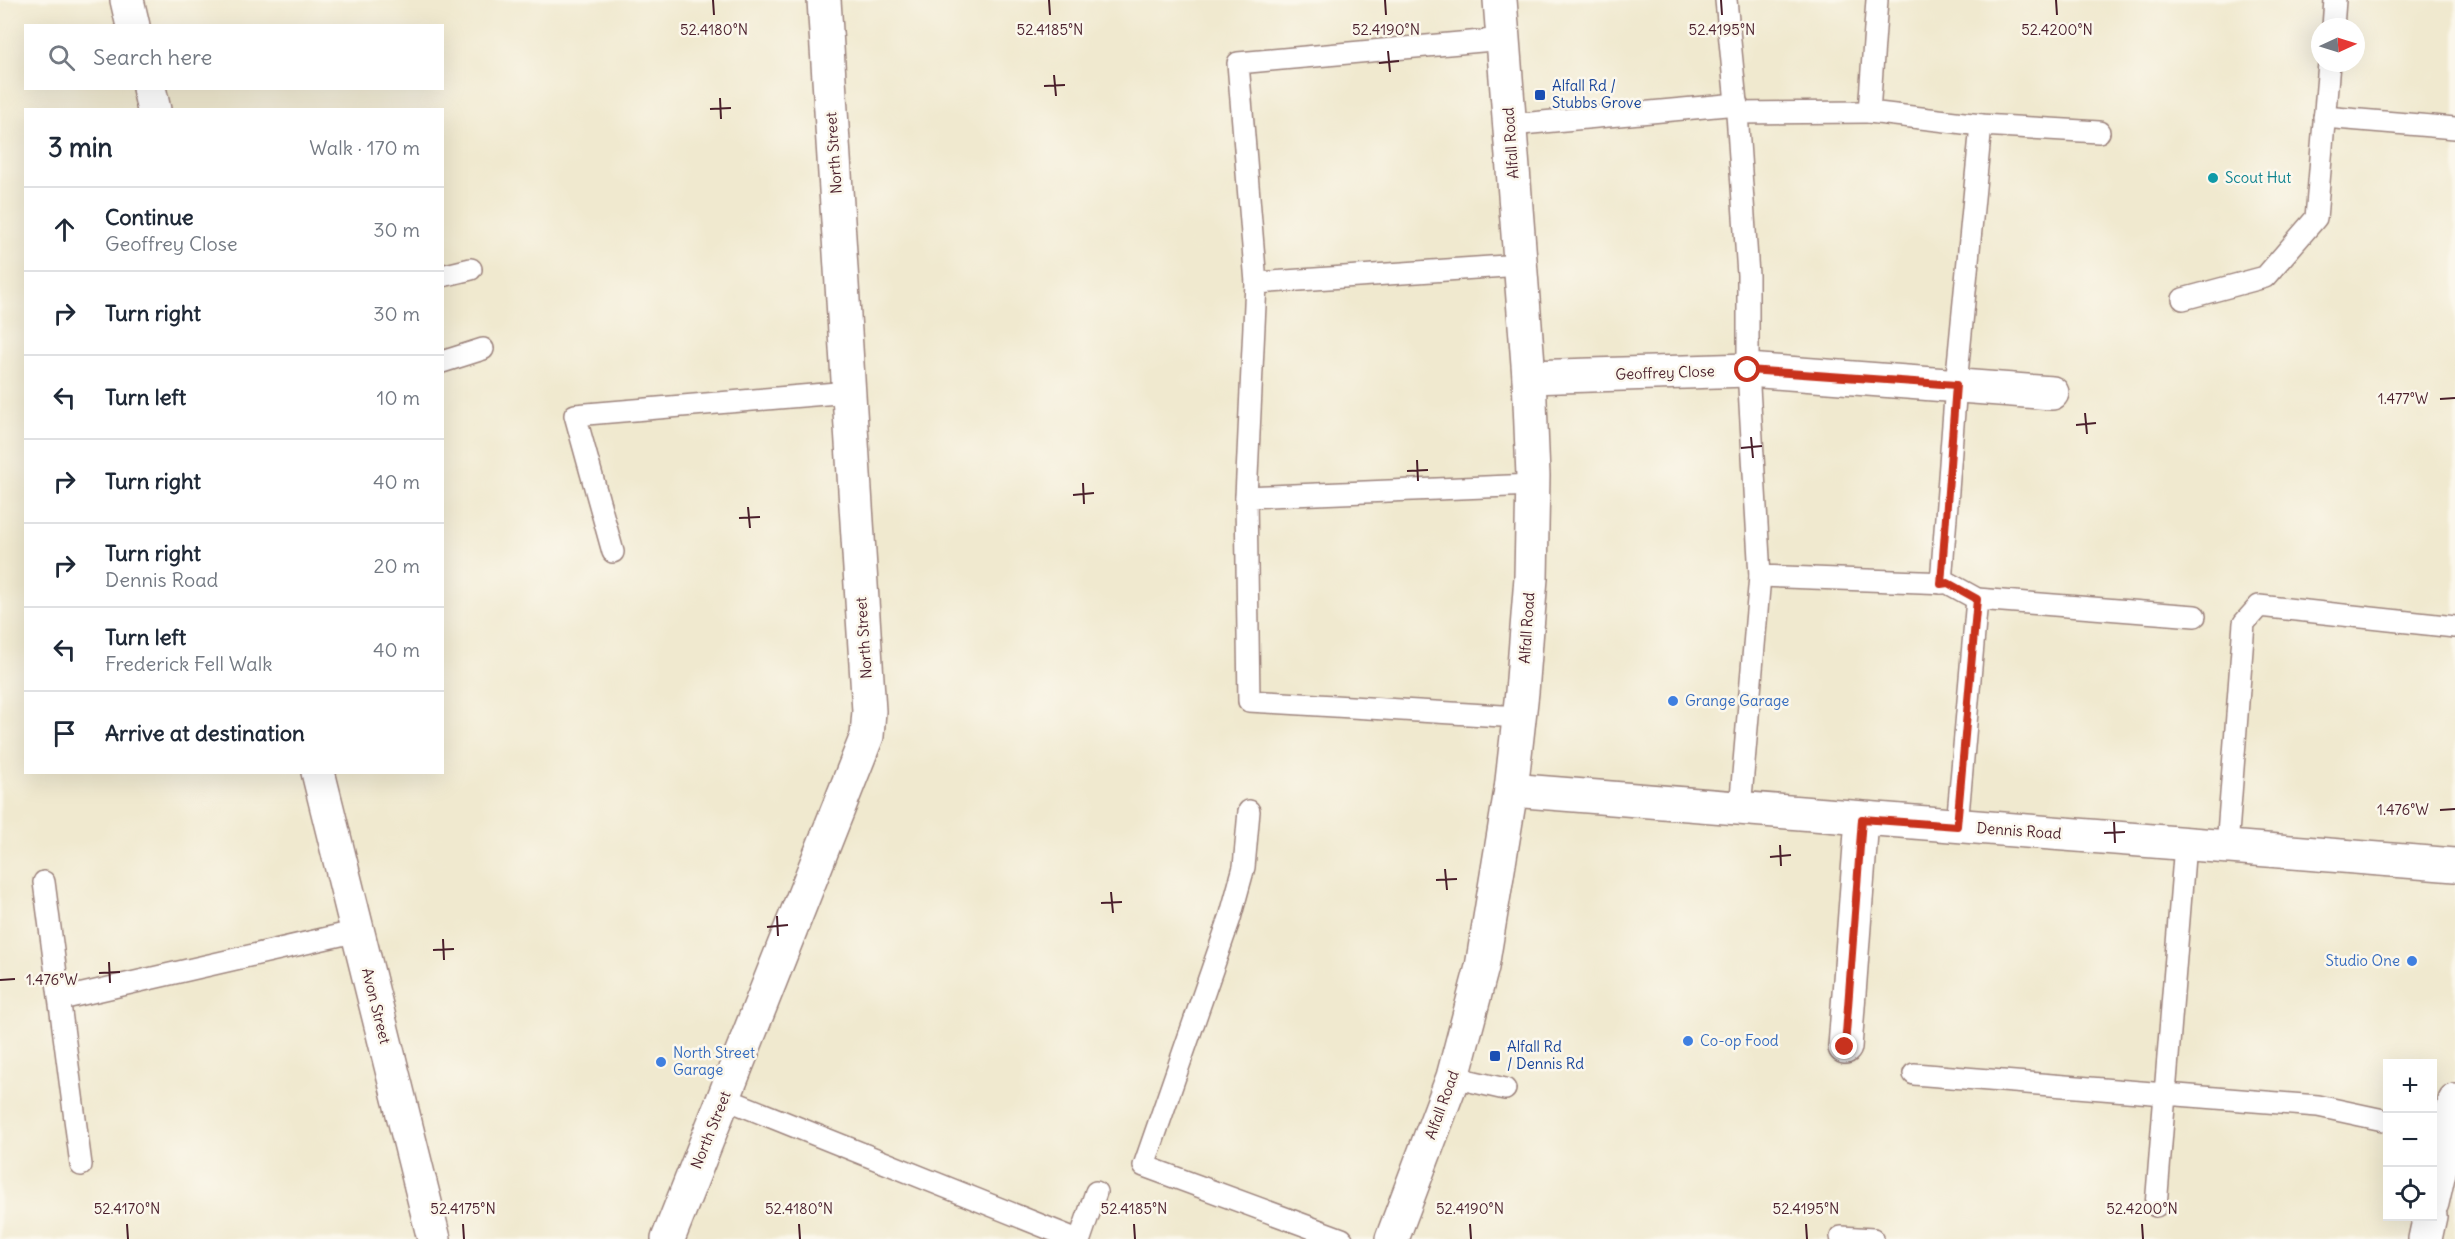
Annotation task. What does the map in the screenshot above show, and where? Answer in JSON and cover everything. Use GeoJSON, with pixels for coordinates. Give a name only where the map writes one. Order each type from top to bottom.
{"type":"FeatureCollection","features":[{"type":"Feature","properties":{"kind":"street"},"geometry":{"type":"LineString","coordinates":[[127,0],[133,24]]}},
{"type":"Feature","properties":{"kind":"street","name":"North Street"},"geometry":{"type":"LineString","coordinates":[[668,1239],[867,736],[869,711],[825,0]]}},
{"type":"Feature","properties":{"kind":"street","name":"Alfall Road"},"geometry":{"type":"LineString","coordinates":[[1392,1239],[1453,1077],[1482,967],[1511,790],[1520,717],[1531,578],[1533,485],[1528,376],[1500,0]]}},
{"type":"Feature","properties":{"kind":"street"},"geometry":{"type":"LineString","coordinates":[[149,90],[153,108]]}},
{"type":"Feature","properties":{"kind":"street","name":"Geoffrey Close"},"geometry":{"type":"LineString","coordinates":[[1528,376],[1748,370],[2052,393]]}},
{"type":"Feature","properties":{"kind":"street","name":"Avon Street"},"geometry":{"type":"LineString","coordinates":[[319,774],[434,1239]]}},
{"type":"Feature","properties":{"kind":"street","name":"Dennis Road"},"geometry":{"type":"LineString","coordinates":[[1511,790],[2455,865]]}},
{"type":"Feature","properties":{"kind":"street"},"geometry":{"type":"LineString","coordinates":[[1845,1047],[1862,819]]}},
{"type":"Feature","properties":{"kind":"street"},"geometry":{"type":"LineString","coordinates":[[2437,1167],[2440,1132],[2455,1101]]}},
{"type":"Feature","properties":{"kind":"street"},"geometry":{"type":"LineString","coordinates":[[2425,1239],[2429,1221]]}},
{"type":"Feature","properties":{"kind":"lane"},"geometry":{"type":"LineString","coordinates":[[1726,0],[1737,108],[1748,274],[1748,370],[1760,576],[1740,809]]}},
{"type":"Feature","properties":{"kind":"lane"},"geometry":{"type":"LineString","coordinates":[[1869,112],[1876,0]]}},
{"type":"Feature","properties":{"kind":"lane"},"geometry":{"type":"LineString","coordinates":[[2334,18],[2335,0]]}},
{"type":"Feature","properties":{"kind":"lane"},"geometry":{"type":"LineString","coordinates":[[1504,39],[1238,63],[1256,283],[1246,497],[1249,701],[1520,717]]}},
{"type":"Feature","properties":{"kind":"lane"},"geometry":{"type":"LineString","coordinates":[[2183,299],[2265,277],[2316,218],[2329,72]]}},
{"type":"Feature","properties":{"kind":"lane"},"geometry":{"type":"LineString","coordinates":[[1510,125],[1737,108],[1869,112],[1981,125],[2099,132]]}},
{"type":"Feature","properties":{"kind":"lane"},"geometry":{"type":"LineString","coordinates":[[2325,117],[2455,128]]}},
{"type":"Feature","properties":{"kind":"lane"},"geometry":{"type":"LineString","coordinates":[[1941,584],[1956,385],[1981,125]]}},
{"type":"Feature","properties":{"kind":"lane"},"geometry":{"type":"LineString","coordinates":[[1256,283],[1520,265]]}},
{"type":"Feature","properties":{"kind":"lane"},"geometry":{"type":"LineString","coordinates":[[444,276],[471,269]]}},
{"type":"Feature","properties":{"kind":"lane"},"geometry":{"type":"LineString","coordinates":[[444,361],[483,349]]}},
{"type":"Feature","properties":{"kind":"lane"},"geometry":{"type":"LineString","coordinates":[[613,552],[575,415],[849,392]]}},
{"type":"Feature","properties":{"kind":"lane"},"geometry":{"type":"LineString","coordinates":[[1246,497],[1533,485]]}},
{"type":"Feature","properties":{"kind":"lane"},"geometry":{"type":"LineString","coordinates":[[1760,576],[1948,583],[1977,599],[2196,616]]}},
{"type":"Feature","properties":{"kind":"lane"},"geometry":{"type":"LineString","coordinates":[[1957,826],[1977,599]]}},
{"type":"Feature","properties":{"kind":"lane"},"geometry":{"type":"LineString","coordinates":[[2227,847],[2244,623],[2259,606],[2455,627]]}},
{"type":"Feature","properties":{"kind":"lane"},"geometry":{"type":"LineString","coordinates":[[1249,811],[1244,867],[1233,908],[1144,1166],[1342,1239]]}},
{"type":"Feature","properties":{"kind":"lane"},"geometry":{"type":"LineString","coordinates":[[2156,1206],[2185,844]]}},
{"type":"Feature","properties":{"kind":"lane"},"geometry":{"type":"LineString","coordinates":[[44,882],[81,1165]]}},
{"type":"Feature","properties":{"kind":"lane"},"geometry":{"type":"LineString","coordinates":[[61,999],[358,931]]}},
{"type":"Feature","properties":{"kind":"lane"},"geometry":{"type":"LineString","coordinates":[[1914,1074],[2318,1106],[2383,1119]]}},
{"type":"Feature","properties":{"kind":"lane"},"geometry":{"type":"LineString","coordinates":[[1453,1077],[1505,1089]]}},
{"type":"Feature","properties":{"kind":"lane"},"geometry":{"type":"LineString","coordinates":[[724,1098],[1078,1239],[1096,1192]]}},
{"type":"Feature","properties":{"kind":"lane"},"geometry":{"type":"LineString","coordinates":[[1841,1236],[1873,1239]]}},
{"type":"Feature","properties":{"kind":"place","name":"Alfall Rd / Stubbs Grove"},"geometry":{"type":"Point","coordinates":[1540,95]}},
{"type":"Feature","properties":{"kind":"place","name":"Scout Hut"},"geometry":{"type":"Point","coordinates":[2213,178]}},
{"type":"Feature","properties":{"kind":"place","name":"Grange Garage"},"geometry":{"type":"Point","coordinates":[1673,701]}},
{"type":"Feature","properties":{"kind":"place","name":"Studio One"},"geometry":{"type":"Point","coordinates":[2412,961]}},
{"type":"Feature","properties":{"kind":"place","name":"Co-op Food"},"geometry":{"type":"Point","coordinates":[1688,1041]}},
{"type":"Feature","properties":{"kind":"place","name":"Alfall Rd / Dennis Rd"},"geometry":{"type":"Point","coordinates":[1495,1056]}},
{"type":"Feature","properties":{"kind":"place","name":"North Street Garage"},"geometry":{"type":"Point","coordinates":[661,1062]}},
{"type":"Feature","properties":{"kind":"route"},"geometry":{"type":"LineString","coordinates":[[1748,370],[1956,385],[1941,584],[1948,583],[1977,599],[1957,826],[1862,819],[1845,1047]]}}]}
